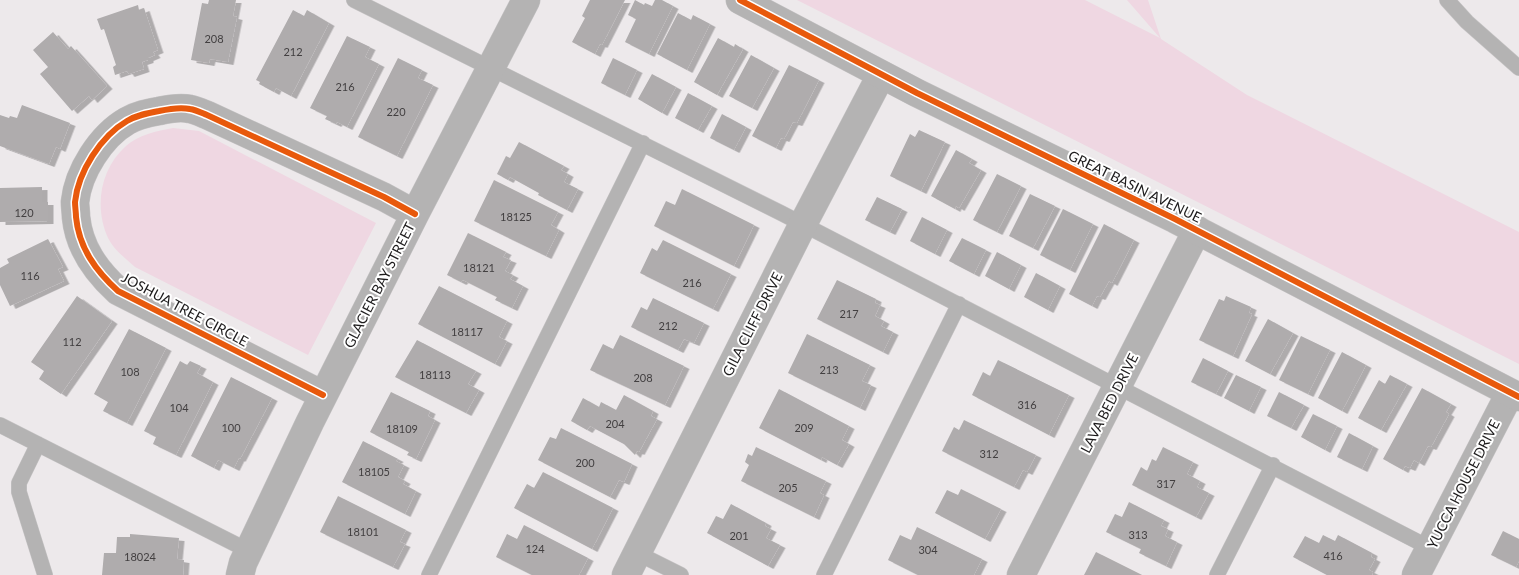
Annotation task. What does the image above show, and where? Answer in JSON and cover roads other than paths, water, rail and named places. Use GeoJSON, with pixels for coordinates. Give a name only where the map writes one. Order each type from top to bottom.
{"type":"FeatureCollection","features":[{"type":"Feature","properties":{"kind":"street","name":"GLACIER BAY STREET"},"geometry":{"type":"LineString","coordinates":[[245,563],[323,395],[526,0]]}},
{"type":"Feature","properties":{"kind":"street","name":"GREAT BASIN AVENUE"},"geometry":{"type":"LineString","coordinates":[[740,0],[881,75],[1516,389]]}},
{"type":"Feature","properties":{"kind":"street","name":"GILA CLIFF DRIVE"},"geometry":{"type":"LineString","coordinates":[[632,564],[803,224],[881,75]]}},
{"type":"Feature","properties":{"kind":"street","name":"JOSHUA TREE CIRCLE"},"geometry":{"type":"LineString","coordinates":[[323,395],[118,291],[104,278],[92,263],[83,246],[76,218],[75,203],[80,181],[92,156],[109,135],[126,121],[151,112],[188,108],[208,115],[384,197],[415,214]]}},
{"type":"Feature","properties":{"kind":"street","name":"LAVA BED DRIVE"},"geometry":{"type":"LineString","coordinates":[[1021,575],[1197,230]]}},
{"type":"Feature","properties":{"kind":"street","name":"YUCCA HOUSE DRIVE"},"geometry":{"type":"LineString","coordinates":[[1423,567],[1516,389]]}},
{"type":"Feature","properties":{"kind":"lane"},"geometry":{"type":"LineString","coordinates":[[354,0],[643,143],[1273,465],[1423,567]]}},
{"type":"Feature","properties":{"kind":"lane"},"geometry":{"type":"LineString","coordinates":[[1447,0],[1467,22],[1519,68]]}},
{"type":"Feature","properties":{"kind":"lane"},"geometry":{"type":"LineString","coordinates":[[429,575],[643,143]]}},
{"type":"Feature","properties":{"kind":"lane"},"geometry":{"type":"LineString","coordinates":[[824,575],[960,304]]}},
{"type":"Feature","properties":{"kind":"lane"},"geometry":{"type":"LineString","coordinates":[[0,425],[38,444],[245,563]]}},
{"type":"Feature","properties":{"kind":"lane"},"geometry":{"type":"LineString","coordinates":[[38,444],[19,483],[19,492],[45,575]]}},
{"type":"Feature","properties":{"kind":"lane"},"geometry":{"type":"LineString","coordinates":[[1217,575],[1273,465]]}},
{"type":"Feature","properties":{"kind":"lane"},"geometry":{"type":"LineString","coordinates":[[632,564],[680,575]]}}]}
